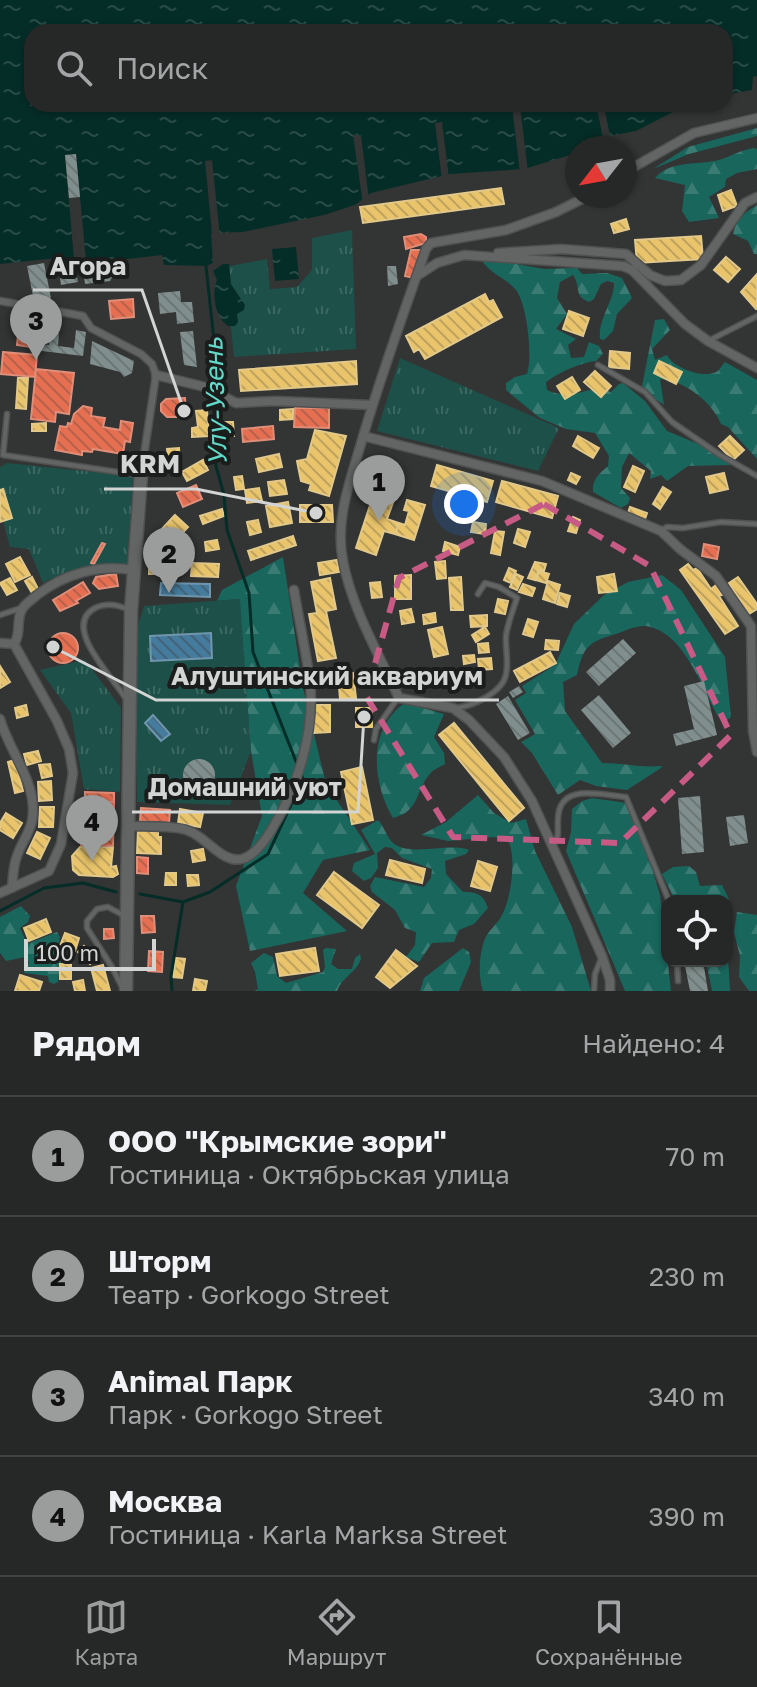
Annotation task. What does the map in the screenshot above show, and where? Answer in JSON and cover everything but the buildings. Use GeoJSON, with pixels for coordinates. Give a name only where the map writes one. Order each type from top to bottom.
{"type":"FeatureCollection","features":[{"type":"Feature","properties":{"kind":"main road"},"geometry":{"type":"LineString","coordinates":[[124,991],[131,611],[141,475]]}},
{"type":"Feature","properties":{"kind":"street"},"geometry":{"type":"LineString","coordinates":[[637,165],[686,136],[757,118]]}},
{"type":"Feature","properties":{"kind":"street"},"geometry":{"type":"LineString","coordinates":[[477,256],[561,249],[626,254],[650,275],[665,281],[681,280],[701,265],[745,203],[757,197]]}},
{"type":"Feature","properties":{"kind":"street"},"geometry":{"type":"LineString","coordinates":[[565,208],[506,230],[431,243],[426,249],[371,405],[343,506],[341,534],[343,561],[357,605],[399,698],[453,708],[469,720],[510,765],[532,801],[602,956],[610,980],[610,991]]}},
{"type":"Feature","properties":{"kind":"street"},"geometry":{"type":"LineString","coordinates":[[416,276],[437,263],[464,255],[623,266],[632,270],[685,324],[708,341],[757,368]]}},
{"type":"Feature","properties":{"kind":"street"},"geometry":{"type":"LineString","coordinates":[[0,301],[60,309],[83,316],[91,328],[141,354],[152,364],[156,375],[141,475]]}},
{"type":"Feature","properties":{"kind":"street"},"geometry":{"type":"LineString","coordinates":[[156,375],[205,387],[236,403],[275,401],[371,405]]}},
{"type":"Feature","properties":{"kind":"street"},"geometry":{"type":"LineString","coordinates":[[363,436],[542,481],[661,531],[716,576],[751,626],[752,719],[757,752]]}},
{"type":"Feature","properties":{"kind":"street"},"geometry":{"type":"LineString","coordinates":[[14,644],[18,639],[19,617],[23,607],[50,585],[101,568],[133,570]]}},
{"type":"Feature","properties":{"kind":"street"},"geometry":{"type":"LineString","coordinates":[[128,826],[188,830],[224,855],[238,860],[246,858],[265,840],[282,813],[293,786],[309,722],[310,681],[294,590]]}},
{"type":"Feature","properties":{"kind":"street"},"geometry":{"type":"LineString","coordinates":[[0,643],[14,644]]}},
{"type":"Feature","properties":{"kind":"street"},"geometry":{"type":"LineString","coordinates":[[0,893],[49,871],[61,844],[73,773],[69,749],[57,721],[14,644]]}},
{"type":"Feature","properties":{"kind":"street"},"geometry":{"type":"LineString","coordinates":[[0,719],[26,776],[32,809],[29,831],[17,855],[12,888]]}},
{"type":"Feature","properties":{"kind":"lane"},"geometry":{"type":"LineString","coordinates":[[708,341],[757,316]]}},
{"type":"Feature","properties":{"kind":"lane"},"geometry":{"type":"LineString","coordinates":[[598,365],[645,392],[672,422],[757,476]]}},
{"type":"Feature","properties":{"kind":"lane"},"geometry":{"type":"LineString","coordinates":[[7,414],[2,456],[141,475]]}},
{"type":"Feature","properties":{"kind":"lane"},"geometry":{"type":"LineString","coordinates":[[661,531],[667,527],[683,528],[721,522],[757,524]]}},
{"type":"Feature","properties":{"kind":"lane"},"geometry":{"type":"LineString","coordinates":[[453,708],[473,704],[502,683],[506,674],[506,634],[517,598],[485,583],[478,594]]}},
{"type":"Feature","properties":{"kind":"lane"},"geometry":{"type":"LineString","coordinates":[[130,706],[84,638],[83,625],[88,615],[99,606],[117,605],[131,611]]}},
{"type":"Feature","properties":{"kind":"lane"},"geometry":{"type":"LineString","coordinates":[[0,615],[23,607]]}},
{"type":"Feature","properties":{"kind":"lane"},"geometry":{"type":"LineString","coordinates":[[374,740],[376,729],[399,698]]}},
{"type":"Feature","properties":{"kind":"lane"},"geometry":{"type":"LineString","coordinates":[[552,846],[558,839],[557,816],[567,796],[579,793],[626,797],[667,895]]}},
{"type":"Feature","properties":{"kind":"lane"},"geometry":{"type":"LineString","coordinates":[[124,991],[87,928],[87,921],[97,909],[108,907],[127,918]]}},
{"type":"Feature","properties":{"kind":"lane"},"geometry":{"type":"LineString","coordinates":[[594,991],[595,974],[602,956]]}},
{"type":"Feature","properties":{"kind":"lane"},"geometry":{"type":"LineString","coordinates":[[677,967],[678,981]]}},
{"type":"Feature","properties":{"kind":"highlighted area"},"geometry":{"type":"Polygon","coordinates":[[[544,504],[650,566],[731,735],[620,843],[453,837],[366,696],[399,578],[544,504]]]}},
{"type":"Feature","properties":{"kind":"green space"},"geometry":{"type":"Polygon","coordinates":[[[757,128],[757,136],[689,154],[653,169],[688,147],[757,128]]]}},
{"type":"Feature","properties":{"kind":"green space"},"geometry":{"type":"Polygon","coordinates":[[[757,149],[757,169],[726,179],[725,187],[709,197],[719,218],[689,222],[682,211],[685,185],[655,178],[669,168],[714,161],[757,149]]]}},
{"type":"Feature","properties":{"kind":"green space"},"geometry":{"type":"Polygon","coordinates":[[[757,205],[757,254],[754,254],[748,241],[733,234],[742,217],[757,205]]]}},
{"type":"Feature","properties":{"kind":"green space"},"geometry":{"type":"Polygon","coordinates":[[[352,230],[356,349],[234,357],[225,267],[267,259],[270,289],[297,287],[312,270],[312,238],[352,230]]]}},
{"type":"Feature","properties":{"kind":"green space"},"geometry":{"type":"Polygon","coordinates":[[[488,259],[544,269],[577,268],[582,274],[607,273],[622,278],[632,298],[617,314],[613,331],[604,340],[600,339],[600,331],[614,283],[607,281],[601,284],[594,299],[589,302],[581,297],[573,275],[560,282],[557,298],[567,314],[556,329],[576,339],[568,345],[571,358],[584,357],[589,342],[599,346],[603,354],[596,361],[551,378],[546,382],[547,390],[566,395],[594,390],[611,392],[623,383],[645,401],[667,431],[708,448],[731,465],[688,466],[667,481],[661,475],[650,479],[651,471],[629,453],[622,467],[621,488],[630,498],[628,504],[621,508],[593,492],[595,480],[608,466],[609,456],[595,433],[566,429],[540,418],[506,390],[506,383],[527,374],[528,331],[520,297],[512,286],[482,261],[488,259]]]}},
{"type":"Feature","properties":{"kind":"green space"},"geometry":{"type":"Polygon","coordinates":[[[664,319],[670,330],[652,349],[655,360],[667,355],[681,367],[704,374],[717,371],[725,362],[757,380],[757,459],[728,427],[721,424],[704,400],[687,388],[660,379],[664,405],[645,392],[642,386],[655,320],[664,319]]]}},
{"type":"Feature","properties":{"kind":"green space"},"geometry":{"type":"Polygon","coordinates":[[[400,358],[559,428],[538,471],[377,431],[400,358]]]}},
{"type":"Feature","properties":{"kind":"green space"},"geometry":{"type":"Polygon","coordinates":[[[7,463],[133,476],[127,565],[84,567],[43,583],[29,549],[10,547],[0,508],[0,467],[7,463]]]}},
{"type":"Feature","properties":{"kind":"green space"},"geometry":{"type":"Polygon","coordinates":[[[283,557],[303,688],[326,784],[370,850],[323,860],[303,893],[347,931],[250,951],[236,886],[262,816],[251,751],[239,599],[217,601],[222,590],[283,557]]]}},
{"type":"Feature","properties":{"kind":"green space"},"geometry":{"type":"Polygon","coordinates":[[[662,575],[681,590],[725,657],[731,717],[726,721],[718,716],[690,662],[671,638],[659,630],[639,626],[599,640],[588,647],[577,675],[563,682],[565,711],[602,763],[662,766],[627,790],[596,786],[580,780],[558,795],[532,753],[521,742],[535,734],[515,700],[526,693],[522,686],[555,665],[574,624],[604,595],[628,582],[662,575]]]}},
{"type":"Feature","properties":{"kind":"green space"},"geometry":{"type":"Polygon","coordinates":[[[240,599],[251,751],[230,805],[137,802],[136,631],[144,606],[240,599]]]}},
{"type":"Feature","properties":{"kind":"green space"},"geometry":{"type":"Polygon","coordinates":[[[85,660],[121,708],[120,792],[84,789],[71,713],[40,670],[85,660]]]}},
{"type":"Feature","properties":{"kind":"green space"},"geometry":{"type":"Polygon","coordinates":[[[405,703],[444,714],[434,737],[444,753],[445,764],[430,773],[413,806],[393,818],[381,789],[377,757],[384,727],[405,703]]]}},
{"type":"Feature","properties":{"kind":"green space"},"geometry":{"type":"Polygon","coordinates":[[[478,795],[494,813],[511,823],[526,819],[535,851],[572,927],[591,991],[483,991],[480,973],[482,947],[505,908],[510,889],[511,848],[508,841],[494,837],[448,841],[421,835],[446,822],[478,795]]]}},
{"type":"Feature","properties":{"kind":"green space"},"geometry":{"type":"Polygon","coordinates":[[[592,798],[627,803],[636,815],[660,895],[661,967],[668,967],[671,991],[625,991],[566,851],[572,809],[592,798]]]}},
{"type":"Feature","properties":{"kind":"green space"},"geometry":{"type":"Polygon","coordinates":[[[378,820],[390,840],[399,847],[469,850],[445,861],[446,874],[463,892],[482,897],[488,908],[474,924],[459,930],[454,942],[432,943],[419,962],[406,957],[415,945],[416,932],[405,928],[395,910],[372,892],[370,886],[375,877],[424,887],[431,878],[432,869],[402,858],[392,848],[385,847],[377,853],[378,868],[371,878],[364,881],[352,871],[354,863],[375,854],[361,830],[378,820]]]}},
{"type":"Feature","properties":{"kind":"green space"},"geometry":{"type":"Polygon","coordinates":[[[689,866],[696,872],[700,886],[722,885],[727,895],[672,895],[662,874],[673,867],[689,866]]]}},
{"type":"Feature","properties":{"kind":"green space"},"geometry":{"type":"Polygon","coordinates":[[[21,906],[30,916],[20,928],[27,944],[57,932],[60,937],[58,947],[66,961],[61,959],[58,982],[54,984],[49,982],[48,976],[24,973],[29,962],[25,957],[6,961],[0,953],[0,917],[21,906]]]}},
{"type":"Feature","properties":{"kind":"green space"},"geometry":{"type":"Polygon","coordinates":[[[737,912],[757,915],[757,991],[749,991],[739,977],[740,956],[734,932],[737,912]]]}},
{"type":"Feature","properties":{"kind":"green space"},"geometry":{"type":"Polygon","coordinates":[[[463,948],[469,952],[471,962],[459,991],[420,991],[424,978],[463,948]]]}},
{"type":"Feature","properties":{"kind":"green space"},"geometry":{"type":"Polygon","coordinates":[[[336,949],[331,964],[338,969],[352,969],[355,958],[360,954],[359,964],[337,991],[255,991],[258,989],[251,963],[264,953],[273,957],[277,976],[286,983],[323,972],[323,950],[336,949]]]}},
{"type":"Feature","properties":{"kind":"green space"},"geometry":{"type":"Polygon","coordinates":[[[707,967],[729,967],[730,991],[712,991],[707,967]]]}},
{"type":"Feature","properties":{"kind":"water"},"geometry":{"type":"Polygon","coordinates":[[[0,0],[757,0],[757,76],[753,77],[752,90],[733,94],[733,24],[24,24],[24,112],[673,112],[636,131],[610,136],[565,136],[565,157],[524,169],[450,174],[371,193],[355,205],[324,215],[243,232],[211,233],[213,263],[206,266],[164,265],[162,255],[93,263],[94,276],[62,280],[57,258],[0,264],[0,0]]]}},
{"type":"Feature","properties":{"kind":"water"},"geometry":{"type":"Polygon","coordinates":[[[296,247],[299,279],[275,281],[272,249],[296,247]]]}},
{"type":"Feature","properties":{"kind":"water"},"geometry":{"type":"Polygon","coordinates":[[[223,264],[229,264],[231,284],[245,305],[244,310],[237,314],[235,326],[224,322],[215,305],[217,280],[213,271],[223,264]]]}},
{"type":"Feature","properties":{"kind":"pier"},"geometry":{"type":"Polygon","coordinates":[[[513,112],[521,112],[528,172],[520,173],[513,112]]]}},
{"type":"Feature","properties":{"kind":"pier"},"geometry":{"type":"Polygon","coordinates":[[[598,112],[605,112],[610,136],[603,136],[598,112]]]}},
{"type":"Feature","properties":{"kind":"pier"},"geometry":{"type":"Polygon","coordinates":[[[442,122],[449,178],[442,180],[435,123],[442,122]]]}},
{"type":"Feature","properties":{"kind":"pier"},"geometry":{"type":"Polygon","coordinates":[[[353,135],[361,135],[369,200],[363,204],[353,135]]]}},
{"type":"Feature","properties":{"kind":"pier"},"geometry":{"type":"Polygon","coordinates":[[[76,154],[88,281],[76,283],[65,155],[76,154]]]}},
{"type":"Feature","properties":{"kind":"pier"},"geometry":{"type":"Polygon","coordinates":[[[212,160],[220,237],[215,237],[217,254],[214,254],[205,161],[212,160]]]}},
{"type":"Feature","properties":{"kind":"waterway","name":"Улу-Узень"},"geometry":{"type":"LineString","coordinates":[[206,266],[218,378],[214,422],[216,466],[224,495],[227,530],[249,593],[253,652],[297,764]]}},
{"type":"Feature","properties":{"kind":"waterway","name":"Улу-Узень"},"geometry":{"type":"LineString","coordinates":[[140,894],[183,902],[210,892],[268,854],[303,779],[300,771]]}},
{"type":"Feature","properties":{"kind":"waterway","name":"Улу-Узень"},"geometry":{"type":"LineString","coordinates":[[0,911],[44,888],[83,883],[116,892]]}},
{"type":"Feature","properties":{"kind":"waterway"},"geometry":{"type":"LineString","coordinates":[[172,991],[171,976],[183,902]]}},
{"type":"Feature","properties":{"kind":"place","name":"Animal Парк"},"geometry":{"type":"Point","coordinates":[36,360]}},
{"type":"Feature","properties":{"kind":"place","name":"Агора"},"geometry":{"type":"Point","coordinates":[184,411]}},
{"type":"Feature","properties":{"kind":"place","name":"KRM"},"geometry":{"type":"Point","coordinates":[316,513]}},
{"type":"Feature","properties":{"kind":"place","name":"ООО \"Крымские зори\""},"geometry":{"type":"Point","coordinates":[379,521]}},
{"type":"Feature","properties":{"kind":"place","name":"Шторм"},"geometry":{"type":"Point","coordinates":[169,593]}},
{"type":"Feature","properties":{"kind":"place","name":"Алуштинский аквариум"},"geometry":{"type":"Point","coordinates":[53,647]}},
{"type":"Feature","properties":{"kind":"place","name":"Домашний уют"},"geometry":{"type":"Point","coordinates":[364,717]}},
{"type":"Feature","properties":{"kind":"place","name":"Москва"},"geometry":{"type":"Point","coordinates":[92,861]}}]}
